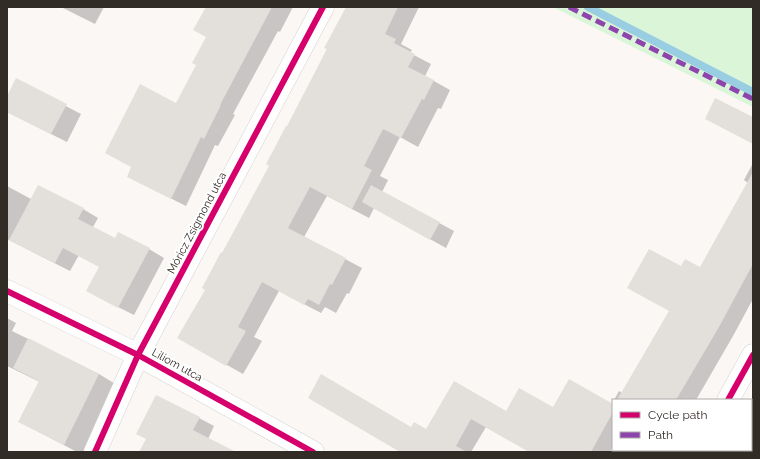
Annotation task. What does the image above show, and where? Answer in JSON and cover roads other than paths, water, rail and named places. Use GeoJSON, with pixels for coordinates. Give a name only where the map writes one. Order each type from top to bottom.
{"type":"FeatureCollection","features":[{"type":"Feature","properties":{"kind":"street","name":"Móricz Zsigmond utca"},"geometry":{"type":"LineString","coordinates":[[95,452],[138,355],[323,7]]}},
{"type":"Feature","properties":{"kind":"street","name":"Liliom utca"},"geometry":{"type":"LineString","coordinates":[[7,291],[138,355],[313,452]]}},
{"type":"Feature","properties":{"kind":"street"},"geometry":{"type":"LineString","coordinates":[[729,399],[753,355]]}},
{"type":"Feature","properties":{"kind":"waterway"},"geometry":{"type":"LineString","coordinates":[[588,7],[753,92]]}}]}
